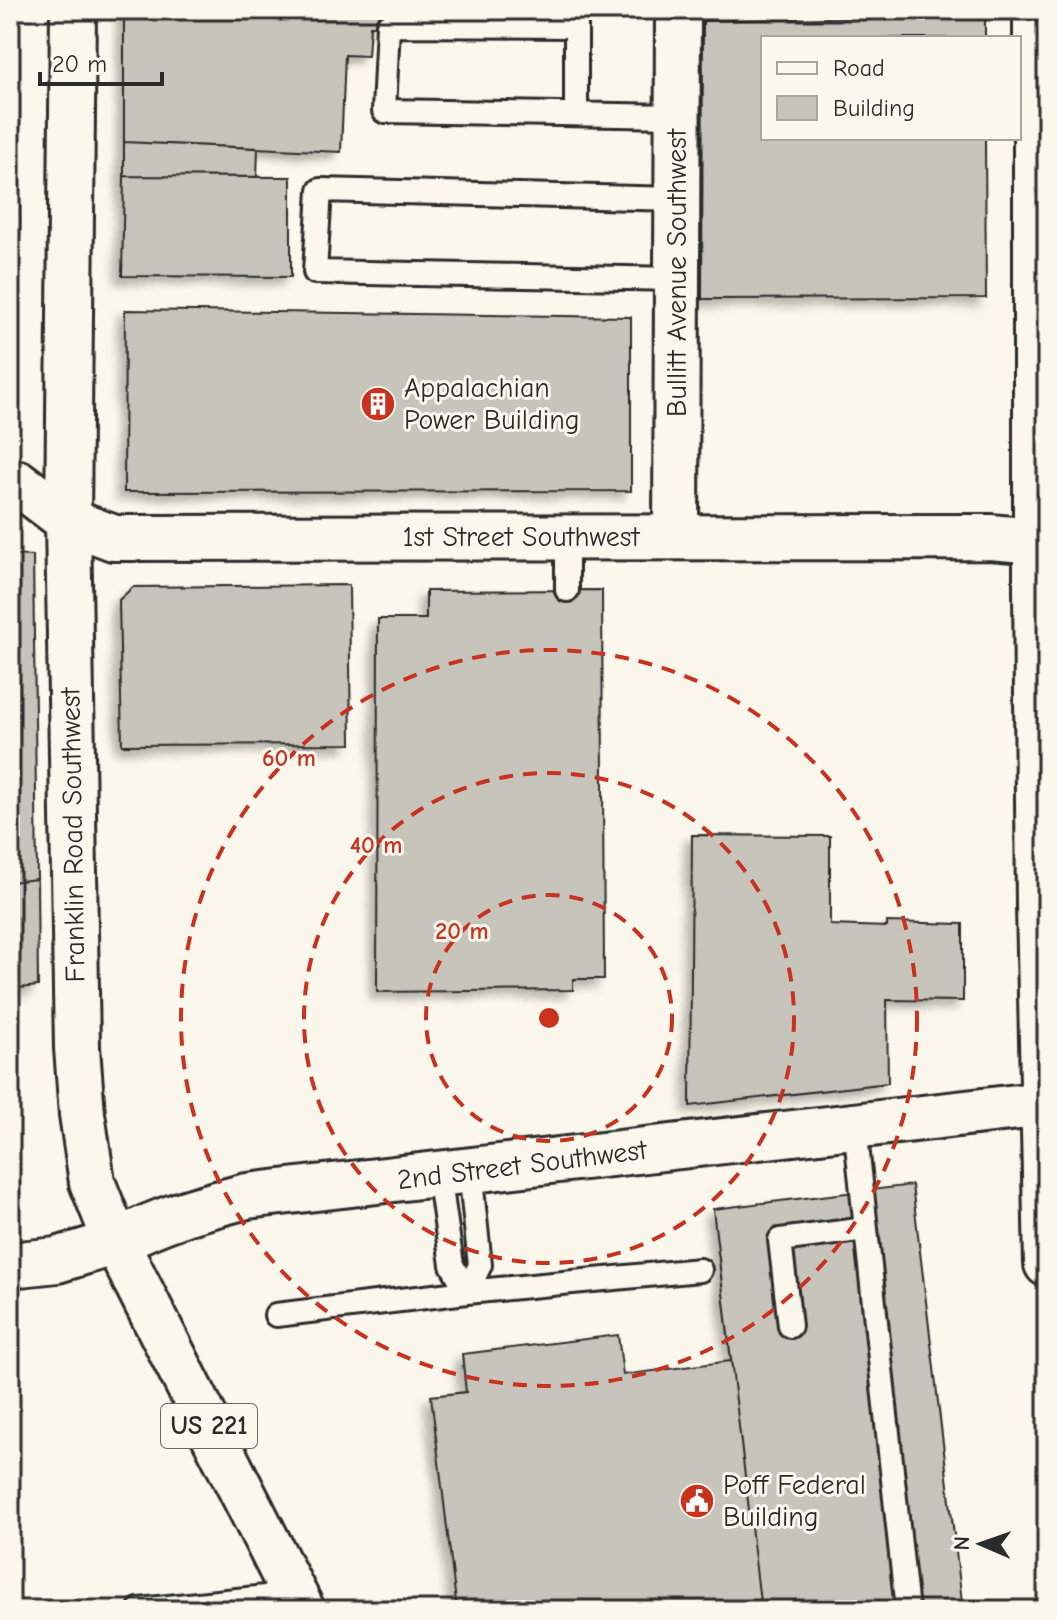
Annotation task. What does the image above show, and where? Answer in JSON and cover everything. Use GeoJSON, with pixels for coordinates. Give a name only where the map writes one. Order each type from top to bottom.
{"type":"FeatureCollection","features":[{"type":"Feature","properties":{"kind":"street","name":"Franklin Road Southwest"},"geometry":{"type":"LineString","coordinates":[[73,10],[68,521],[77,1048],[82,1114],[92,1182],[116,1242],[298,1602]]}},
{"type":"Feature","properties":{"kind":"street","name":"Bullitt Avenue Southwest"},"geometry":{"type":"LineString","coordinates":[[676,537],[678,10]]}},
{"type":"Feature","properties":{"kind":"street"},"geometry":{"type":"LineString","coordinates":[[1036,10],[1041,542],[1039,906],[1047,1264]]}},
{"type":"Feature","properties":{"kind":"street","name":"1st Street Southwest"},"geometry":{"type":"LineString","coordinates":[[10,482],[18,483],[68,521],[114,538],[974,537],[1041,542]]}},
{"type":"Feature","properties":{"kind":"street","name":"2nd Street Southwest"},"geometry":{"type":"LineString","coordinates":[[10,1265],[57,1260],[116,1242],[183,1212],[247,1196],[1044,1104]]}},
{"type":"Feature","properties":{"kind":"lane"},"geometry":{"type":"LineString","coordinates":[[576,114],[576,26],[388,25],[384,111],[677,116]]}},
{"type":"Feature","properties":{"kind":"lane"},"geometry":{"type":"LineString","coordinates":[[677,199],[320,190],[315,272],[677,279]]}},
{"type":"Feature","properties":{"kind":"lane"},"geometry":{"type":"LineString","coordinates":[[567,537],[567,590]]}},
{"type":"Feature","properties":{"kind":"lane"},"geometry":{"type":"LineString","coordinates":[[855,1126],[907,1610]]}},
{"type":"Feature","properties":{"kind":"lane"},"geometry":{"type":"LineString","coordinates":[[455,1172],[452,1265],[467,1292]]}},
{"type":"Feature","properties":{"kind":"lane"},"geometry":{"type":"LineString","coordinates":[[455,1172],[480,1265],[467,1292]]}},
{"type":"Feature","properties":{"kind":"lane"},"geometry":{"type":"LineString","coordinates":[[790,1326],[780,1240],[866,1229]]}},
{"type":"Feature","properties":{"kind":"lane"},"geometry":{"type":"LineString","coordinates":[[276,1315],[467,1292],[700,1270]]}},
{"type":"Feature","properties":{"kind":"lane"},"geometry":{"type":"LineString","coordinates":[[139,1610],[298,1602]]}},
{"type":"Feature","properties":{"kind":"building"},"geometry":{"type":"Polygon","coordinates":[[[10,10],[18,10],[20,233],[10,233],[10,10]]]}},
{"type":"Feature","properties":{"kind":"building"},"geometry":{"type":"Polygon","coordinates":[[[124,10],[380,10],[379,26],[370,26],[368,56],[345,55],[341,152],[124,142],[124,10]]]}},
{"type":"Feature","properties":{"kind":"building"},"geometry":{"type":"Polygon","coordinates":[[[869,10],[985,10],[985,36],[761,36],[761,140],[985,140],[986,298],[702,299],[703,21],[869,17],[869,10]]]}},
{"type":"Feature","properties":{"kind":"building"},"geometry":{"type":"Polygon","coordinates":[[[124,142],[258,148],[257,177],[124,176],[124,142]]]}},
{"type":"Feature","properties":{"kind":"building"},"geometry":{"type":"Polygon","coordinates":[[[124,176],[291,177],[291,277],[122,276],[124,176]]]}},
{"type":"Feature","properties":{"kind":"building","name":"Appalachian Power Building"},"geometry":{"type":"Polygon","coordinates":[[[125,310],[631,317],[631,491],[124,492],[125,310]]]}},
{"type":"Feature","properties":{"kind":"building"},"geometry":{"type":"Polygon","coordinates":[[[10,555],[33,556],[37,879],[10,882],[10,555]]]}},
{"type":"Feature","properties":{"kind":"building"},"geometry":{"type":"Polygon","coordinates":[[[349,585],[351,744],[122,745],[119,600],[133,587],[349,585]]]}},
{"type":"Feature","properties":{"kind":"building"},"geometry":{"type":"Polygon","coordinates":[[[602,590],[604,979],[573,979],[573,990],[377,992],[378,619],[426,619],[426,591],[602,590]]]}},
{"type":"Feature","properties":{"kind":"building"},"geometry":{"type":"Polygon","coordinates":[[[692,835],[830,836],[830,925],[887,927],[887,922],[963,924],[963,1001],[887,1000],[888,1083],[690,1106],[692,835]]]}},
{"type":"Feature","properties":{"kind":"building"},"geometry":{"type":"Polygon","coordinates":[[[37,879],[38,986],[10,989],[10,882],[37,879]]]}},
{"type":"Feature","properties":{"kind":"building"},"geometry":{"type":"Polygon","coordinates":[[[912,1185],[963,1610],[761,1610],[713,1209],[912,1185]]]}},
{"type":"Feature","properties":{"kind":"building","name":"Poff Federal Building"},"geometry":{"type":"Polygon","coordinates":[[[912,1185],[963,1610],[761,1610],[760,1605],[722,1610],[457,1610],[431,1396],[466,1392],[462,1354],[618,1335],[623,1375],[731,1361],[713,1209],[912,1185]]]}},
{"type":"Feature","properties":{"kind":"place","name":"Appalachian Power Building"},"geometry":{"type":"Point","coordinates":[378,404]}},
{"type":"Feature","properties":{"kind":"place","name":"Poff Federal Building"},"geometry":{"type":"Point","coordinates":[697,1501]}}]}
